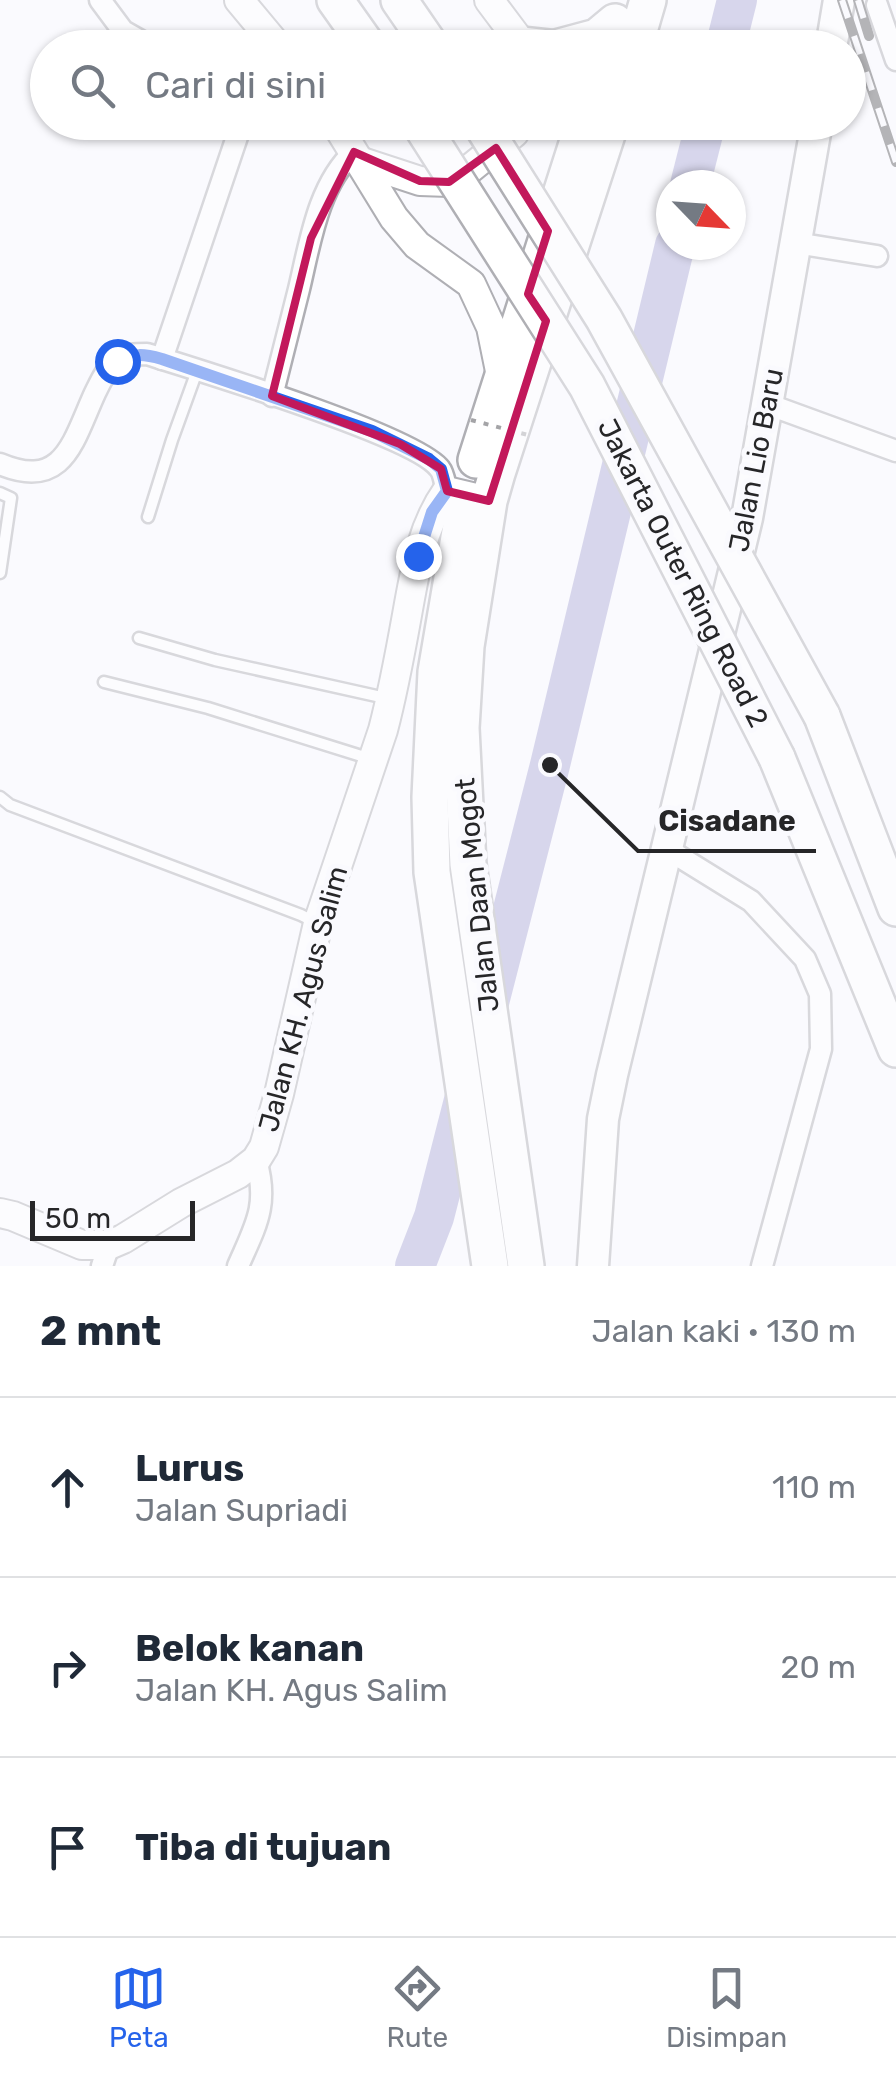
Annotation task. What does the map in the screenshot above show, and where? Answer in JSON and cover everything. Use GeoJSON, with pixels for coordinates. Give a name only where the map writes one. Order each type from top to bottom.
{"type":"FeatureCollection","features":[{"type":"Feature","properties":{"kind":"highway"},"geometry":{"type":"LineString","coordinates":[[336,0],[357,30]]}},
{"type":"Feature","properties":{"kind":"highway"},"geometry":{"type":"LineString","coordinates":[[399,0],[420,30]]}},
{"type":"Feature","properties":{"kind":"highway"},"geometry":{"type":"LineString","coordinates":[[620,29],[648,0]]}},
{"type":"Feature","properties":{"kind":"highway","name":"Jakarta Outer Ring Road 2"},"geometry":{"type":"LineString","coordinates":[[430,140],[587,386],[777,758],[896,1049]]}},
{"type":"Feature","properties":{"kind":"highway","name":"Jakarta Outer Ring Road 2"},"geometry":{"type":"LineString","coordinates":[[491,140],[604,318],[822,716],[896,908]]}},
{"type":"Feature","properties":{"kind":"highway","name":"Jalan Daan Mogot"},"geometry":{"type":"LineString","coordinates":[[490,1266],[432,872],[430,797],[436,672],[467,496],[578,140]]}},
{"type":"Feature","properties":{"kind":"highway","name":"Jalan Daan Mogot"},"geometry":{"type":"LineString","coordinates":[[526,1266],[468,864],[461,728],[467,496],[604,140]]}},
{"type":"Feature","properties":{"kind":"main road"},"geometry":{"type":"LineString","coordinates":[[833,30],[839,0]]}},
{"type":"Feature","properties":{"kind":"main road","name":"Jalan Lio Baru"},"geometry":{"type":"LineString","coordinates":[[593,1266],[603,1119],[746,518],[814,140]]}},
{"type":"Feature","properties":{"kind":"street"},"geometry":{"type":"LineString","coordinates":[[100,0],[123,30]]}},
{"type":"Feature","properties":{"kind":"street"},"geometry":{"type":"LineString","coordinates":[[240,0],[264,30]]}},
{"type":"Feature","properties":{"kind":"street"},"geometry":{"type":"LineString","coordinates":[[489,0],[518,30]]}},
{"type":"Feature","properties":{"kind":"street"},"geometry":{"type":"LineString","coordinates":[[872,2],[896,15]]}},
{"type":"Feature","properties":{"kind":"street"},"geometry":{"type":"LineString","coordinates":[[872,2],[896,60]]}},
{"type":"Feature","properties":{"kind":"street"},"geometry":{"type":"LineString","coordinates":[[162,359],[236,140]]}},
{"type":"Feature","properties":{"kind":"street"},"geometry":{"type":"LineString","coordinates":[[343,140],[351,159],[416,246],[471,284],[491,328],[501,378]]}},
{"type":"Feature","properties":{"kind":"street"},"geometry":{"type":"LineString","coordinates":[[351,159],[420,181],[449,182],[505,140]]}},
{"type":"Feature","properties":{"kind":"street"},"geometry":{"type":"LineString","coordinates":[[272,396],[328,188],[351,159]]}},
{"type":"Feature","properties":{"kind":"street"},"geometry":{"type":"LineString","coordinates":[[796,243],[877,256]]}},
{"type":"Feature","properties":{"kind":"street"},"geometry":{"type":"LineString","coordinates":[[0,464],[30,473],[45,471],[61,460],[104,374],[117,361],[132,354],[147,354],[372,431],[429,459],[467,496]]}},
{"type":"Feature","properties":{"kind":"street"},"geometry":{"type":"LineString","coordinates":[[767,404],[896,451]]}},
{"type":"Feature","properties":{"kind":"street","name":"Jalan KH. Agus Salim"},"geometry":{"type":"LineString","coordinates":[[0,1213],[106,1255],[123,1239],[256,1160],[264,1147],[279,1094],[318,924],[392,700],[418,556],[432,512],[467,496]]}},
{"type":"Feature","properties":{"kind":"street"},"geometry":{"type":"LineString","coordinates":[[667,850],[751,901],[805,958],[820,994],[821,1049],[762,1266]]}},
{"type":"Feature","properties":{"kind":"street"},"geometry":{"type":"LineString","coordinates":[[238,1266],[262,1200],[256,1160]]}},
{"type":"Feature","properties":{"kind":"lane"},"geometry":{"type":"LineString","coordinates":[[148,518],[197,371]]}},
{"type":"Feature","properties":{"kind":"lane"},"geometry":{"type":"LineString","coordinates":[[0,492],[11,498],[0,572]]}},
{"type":"Feature","properties":{"kind":"lane"},"geometry":{"type":"LineString","coordinates":[[139,638],[215,660],[392,700]]}},
{"type":"Feature","properties":{"kind":"lane"},"geometry":{"type":"LineString","coordinates":[[104,682],[208,708],[374,760]]}},
{"type":"Feature","properties":{"kind":"lane"},"geometry":{"type":"LineString","coordinates":[[0,797],[10,805],[301,914],[318,924]]}},
{"type":"Feature","properties":{"kind":"path"},"geometry":{"type":"LineString","coordinates":[[471,420],[528,435]]}},
{"type":"Feature","properties":{"kind":"highlighted area"},"geometry":{"type":"Polygon","coordinates":[[[496,148],[548,231],[528,294],[546,321],[489,501],[447,491],[441,469],[400,444],[272,396],[311,238],[354,152],[420,181],[449,182],[496,148]]]}},
{"type":"Feature","properties":{"kind":"waterway"},"geometry":{"type":"LineString","coordinates":[[730,30],[737,0]]}},
{"type":"Feature","properties":{"kind":"waterway"},"geometry":{"type":"LineString","coordinates":[[694,170],[701,140]]}},
{"type":"Feature","properties":{"kind":"waterway"},"geometry":{"type":"LineString","coordinates":[[415,1266],[434,1217],[550,765],[671,260]]}},
{"type":"Feature","properties":{"kind":"railway"},"geometry":{"type":"LineString","coordinates":[[842,0],[852,30]]}},
{"type":"Feature","properties":{"kind":"railway"},"geometry":{"type":"LineString","coordinates":[[858,0],[869,36]]}},
{"type":"Feature","properties":{"kind":"railway"},"geometry":{"type":"LineString","coordinates":[[866,72],[896,162]]}},
{"type":"Feature","properties":{"kind":"place","name":"Cisadane"},"geometry":{"type":"Point","coordinates":[550,765]}},
{"type":"Feature","properties":{"kind":"route"},"geometry":{"type":"LineString","coordinates":[[117,361],[132,354],[147,354],[372,431],[429,459],[441,469],[447,491],[432,512],[418,556]]}}]}
